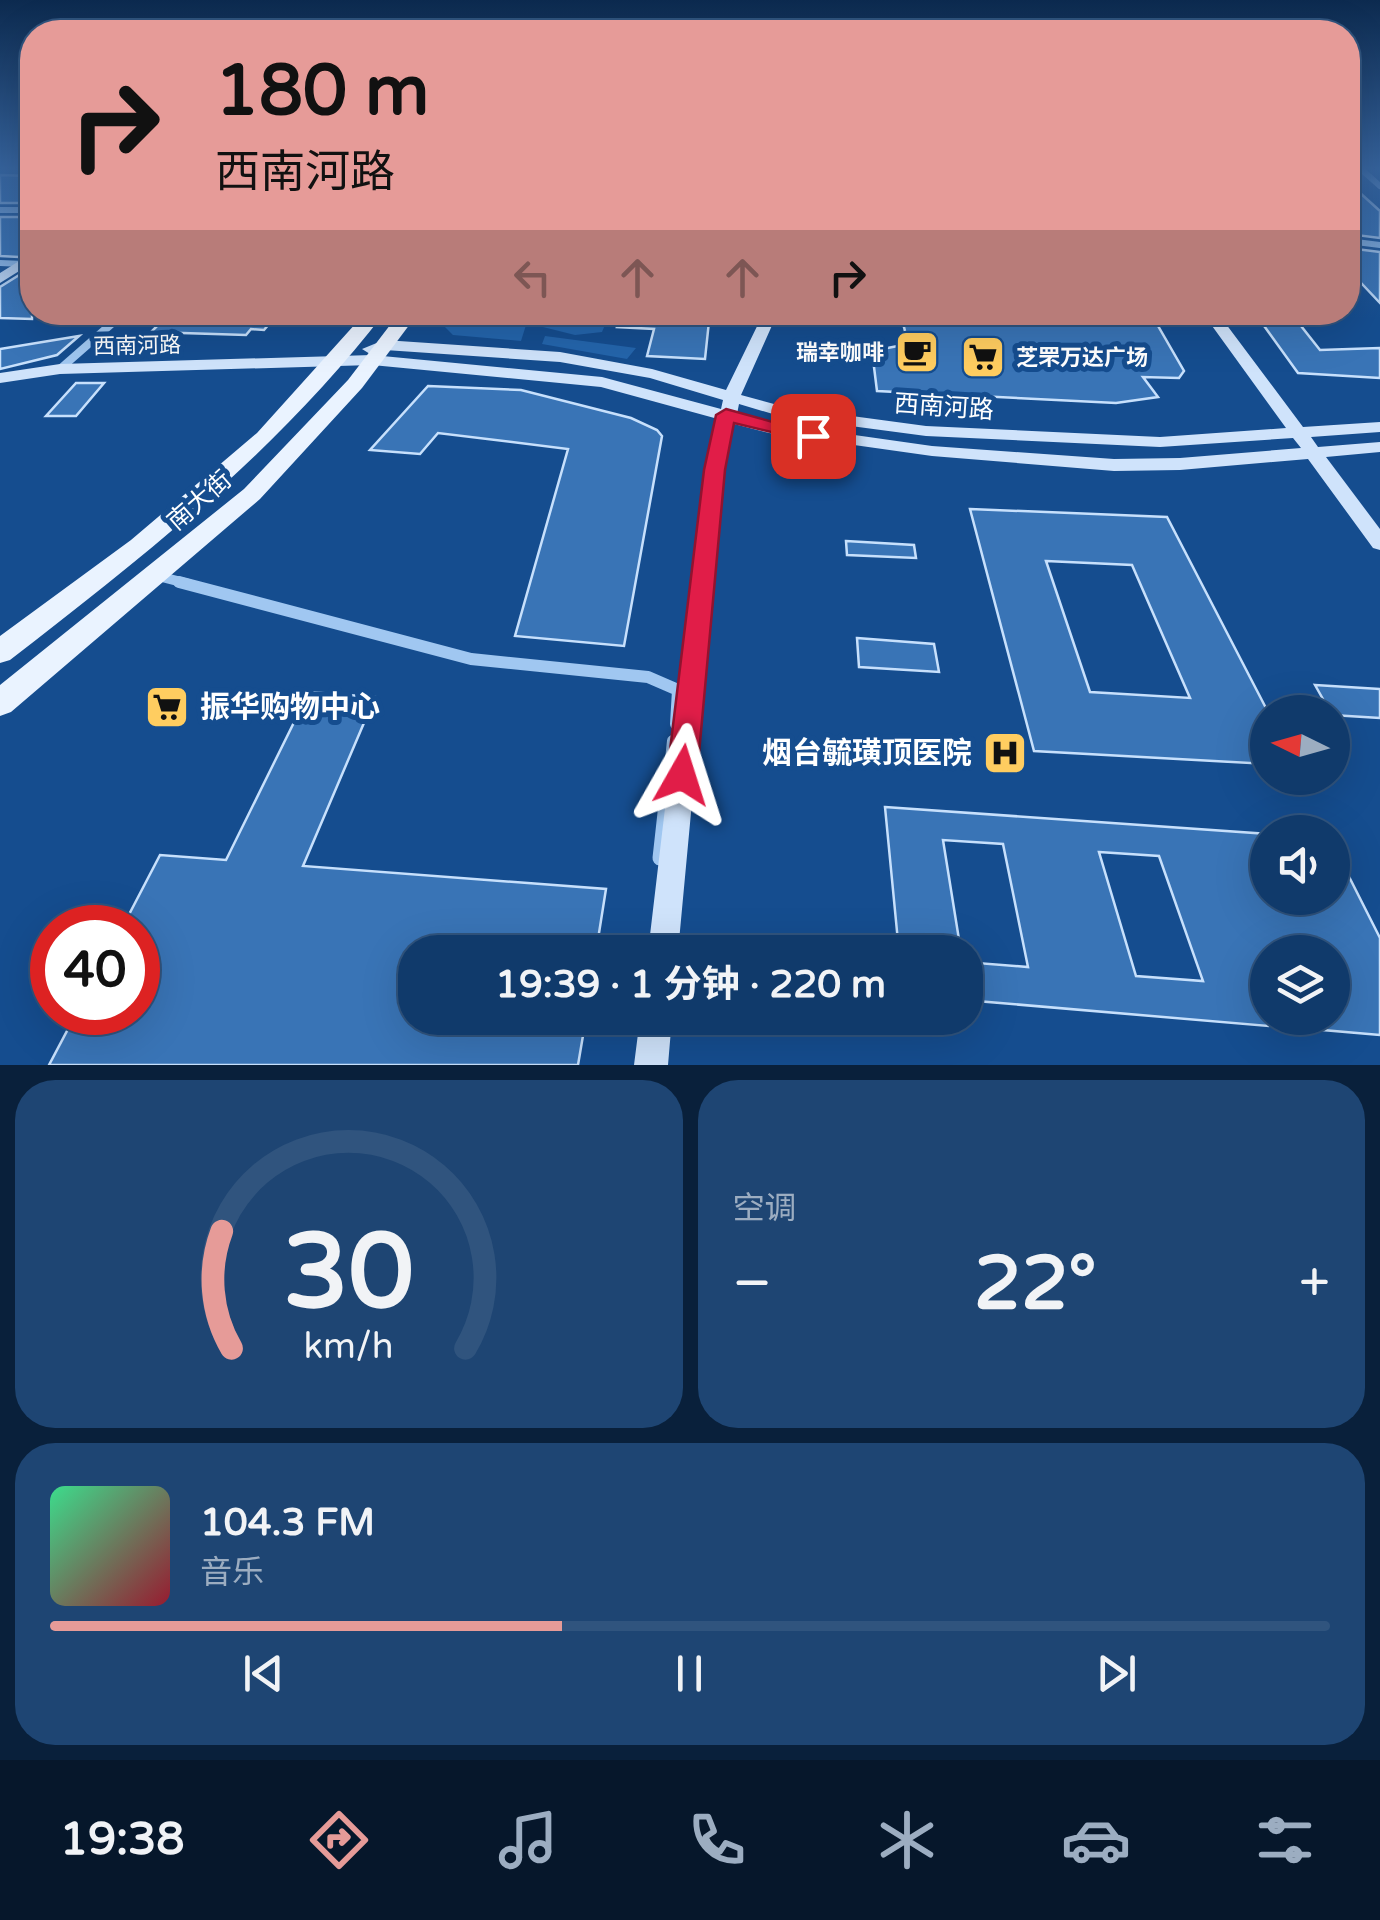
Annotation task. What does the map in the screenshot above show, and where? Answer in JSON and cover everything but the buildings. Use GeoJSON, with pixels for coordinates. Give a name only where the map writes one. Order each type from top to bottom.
{"type":"FeatureCollection","features":[{"type":"Feature","properties":{"kind":"main road","name":"南大街"},"geometry":{"type":"LineString","coordinates":[[0,652],[225,474],[265,438],[365,325]]}},
{"type":"Feature","properties":{"kind":"main road","name":"南大街"},"geometry":{"type":"LineString","coordinates":[[0,703],[157,576],[264,482],[400,325]]}},
{"type":"Feature","properties":{"kind":"main road"},"geometry":{"type":"LineString","coordinates":[[665,935],[714,470],[729,405],[765,325]]}},
{"type":"Feature","properties":{"kind":"main road"},"geometry":{"type":"LineString","coordinates":[[1218,325],[1295,434],[1380,543]]}},
{"type":"Feature","properties":{"kind":"main road","name":"西南河路"},"geometry":{"type":"LineString","coordinates":[[0,378],[60,369],[335,359],[378,352],[926,431],[1140,442],[1380,427]]}},
{"type":"Feature","properties":{"kind":"main road","name":"西南河路"},"geometry":{"type":"LineString","coordinates":[[729,405],[769,428],[856,443],[1094,464],[1180,464],[1380,447]]}},
{"type":"Feature","properties":{"kind":"main road"},"geometry":{"type":"LineString","coordinates":[[651,1065],[654,1035]]}},
{"type":"Feature","properties":{"kind":"street"},"geometry":{"type":"LineString","coordinates":[[60,369],[110,325]]}},
{"type":"Feature","properties":{"kind":"street"},"geometry":{"type":"LineString","coordinates":[[157,576],[340,620],[471,659],[648,677],[669,684],[678,690],[660,830],[660,864],[670,892]]}},
{"type":"Feature","properties":{"kind":"shaded area"},"geometry":{"type":"Polygon","coordinates":[[[443,325],[526,325],[521,341],[453,335],[443,325]]]}},
{"type":"Feature","properties":{"kind":"shaded area"},"geometry":{"type":"Polygon","coordinates":[[[605,325],[602,332],[575,335],[543,327],[605,325]]]}},
{"type":"Feature","properties":{"kind":"shaded area"},"geometry":{"type":"Polygon","coordinates":[[[545,336],[636,348],[627,359],[542,344],[545,336]]]}},
{"type":"Feature","properties":{"kind":"place","name":"瑞幸咖啡"},"geometry":{"type":"Point","coordinates":[917,352]}},
{"type":"Feature","properties":{"kind":"place","name":"芝罘万达广场"},"geometry":{"type":"Point","coordinates":[983,357]}},
{"type":"Feature","properties":{"kind":"place","name":"振华购物中心"},"geometry":{"type":"Point","coordinates":[167,707]}},
{"type":"Feature","properties":{"kind":"place","name":"烟台毓璜顶医院"},"geometry":{"type":"Point","coordinates":[1005,753]}},
{"type":"Feature","properties":{"kind":"route"},"geometry":{"type":"LineString","coordinates":[[682,775],[714,470],[726,415],[813,436]]}}]}
